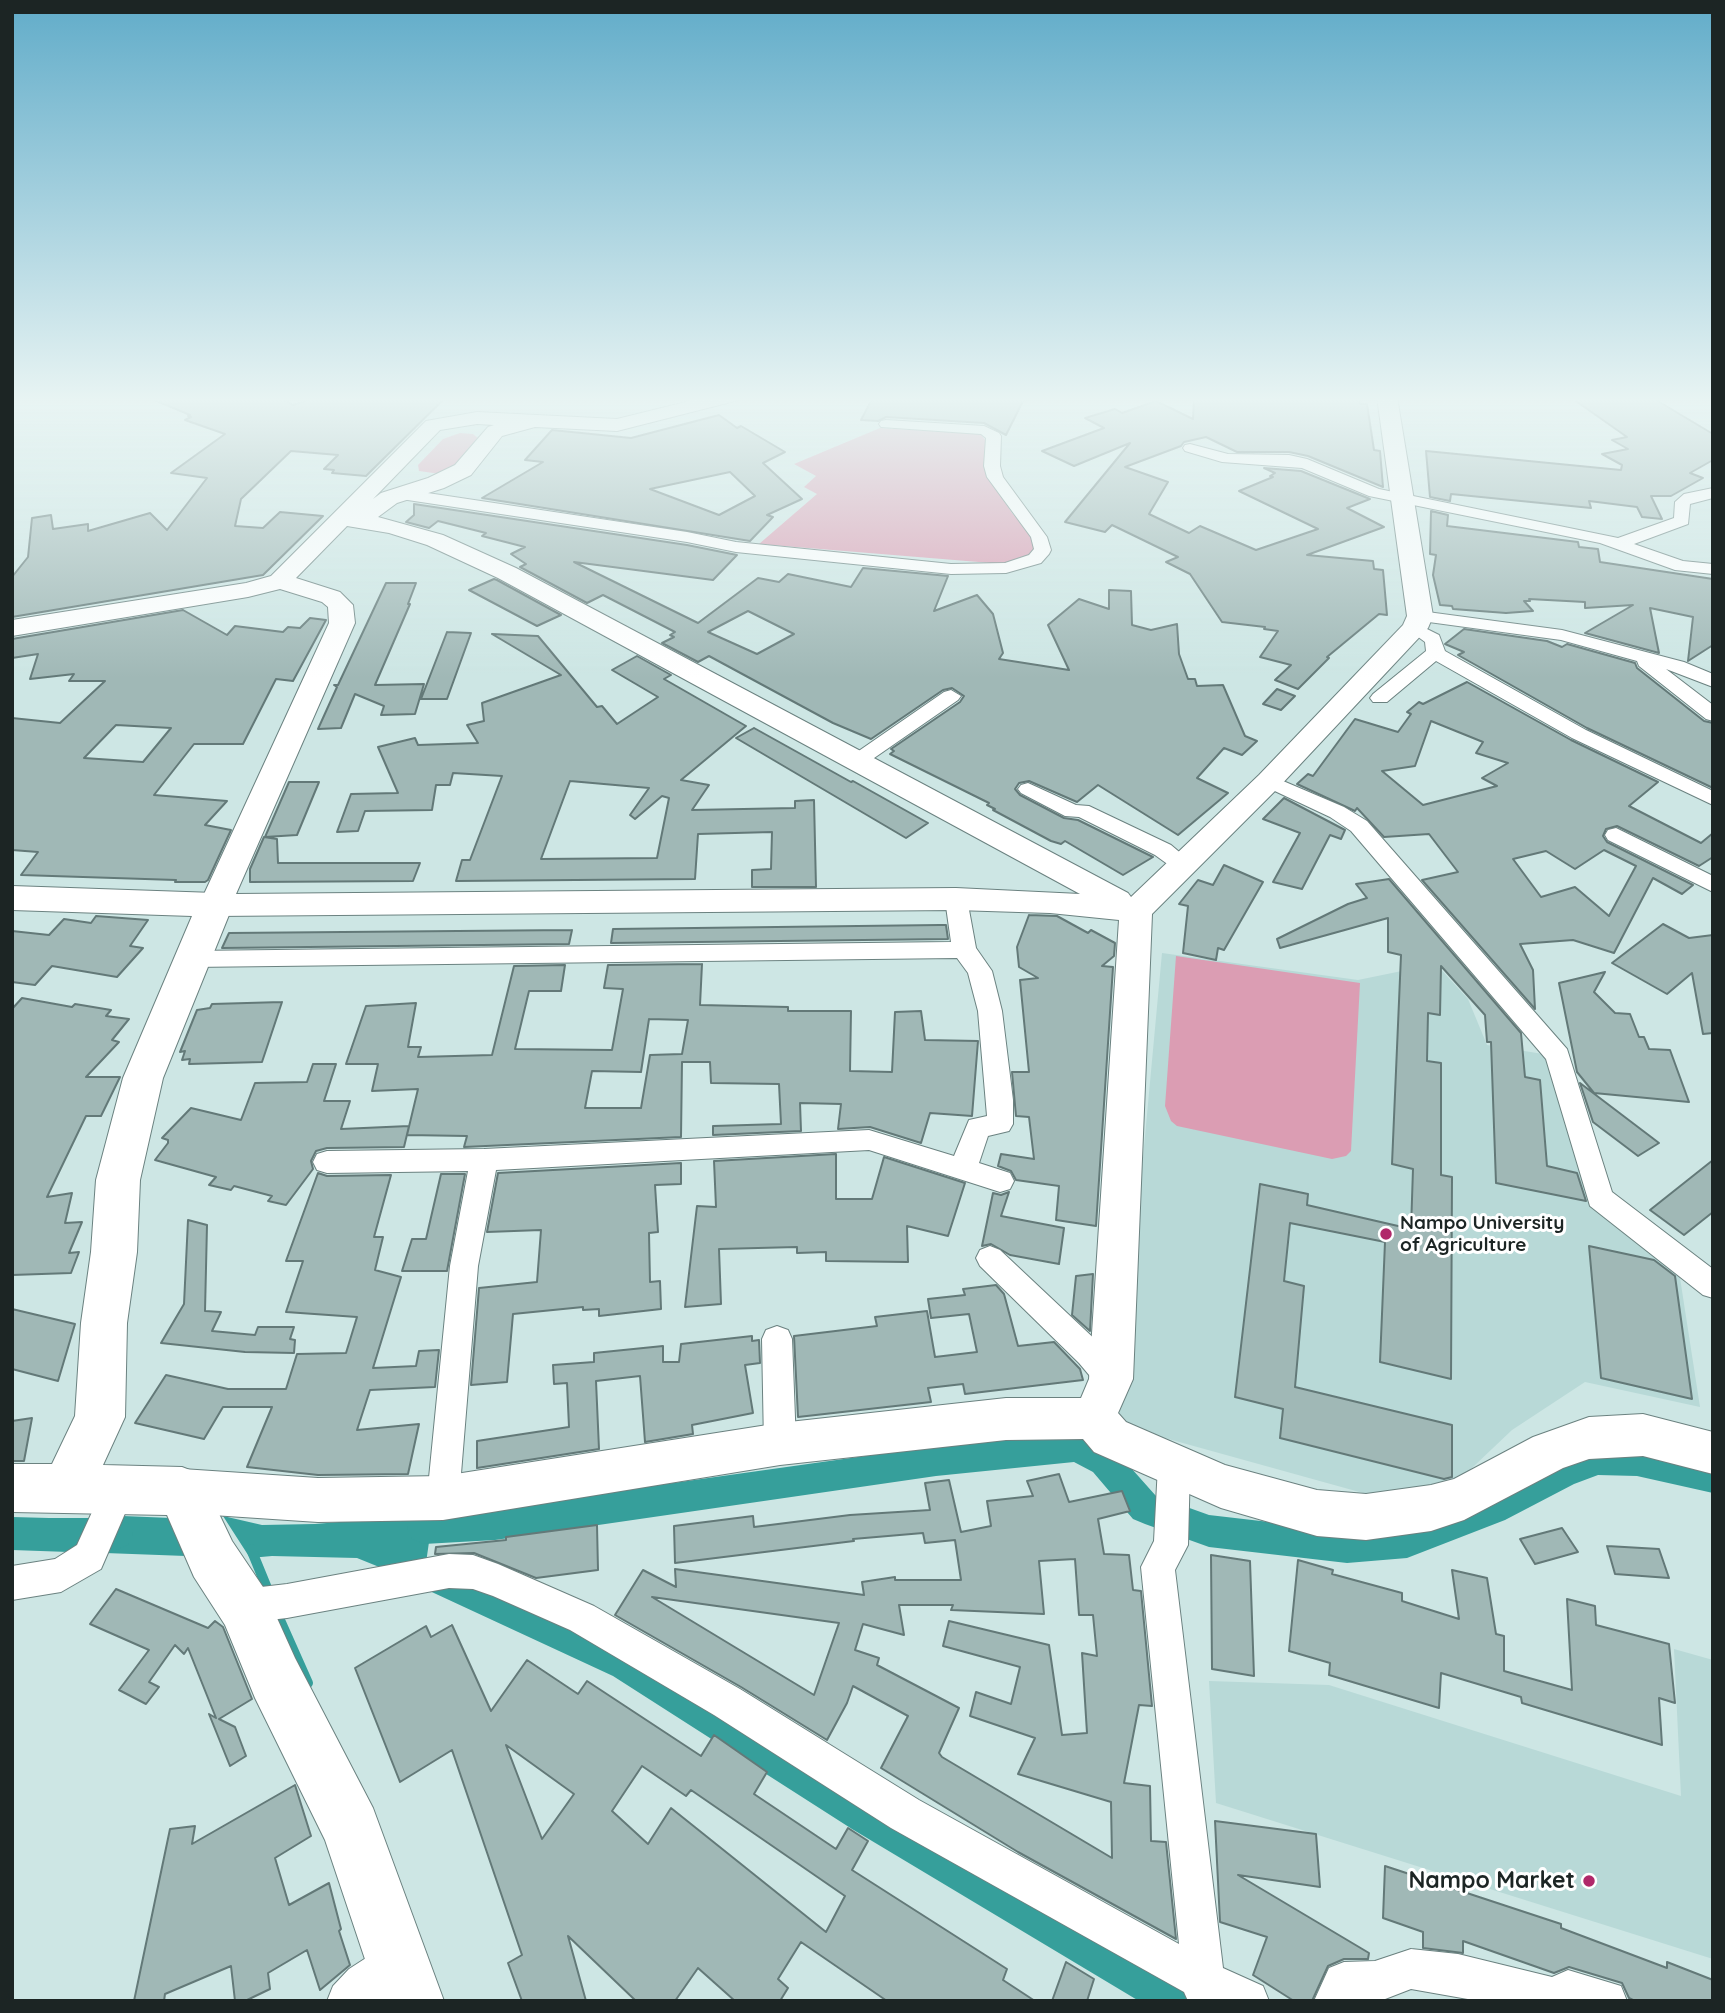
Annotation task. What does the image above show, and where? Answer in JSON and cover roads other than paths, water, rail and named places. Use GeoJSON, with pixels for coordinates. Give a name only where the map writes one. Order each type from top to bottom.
{"type":"FeatureCollection","features":[{"type":"Feature","properties":{"kind":"main road"},"geometry":{"type":"LineString","coordinates":[[12,628],[247,590],[283,579],[307,565],[375,491]]}},
{"type":"Feature","properties":{"kind":"main road"},"geometry":{"type":"LineString","coordinates":[[351,519],[411,491]]}},
{"type":"Feature","properties":{"kind":"main road"},"geometry":{"type":"LineString","coordinates":[[1401,491],[1417,622],[1269,781],[1136,911],[1103,1399],[1110,1437],[1174,1480],[1221,1486],[1266,1501],[1317,1513],[1366,1517],[1432,1508],[1464,1498],[1549,1452],[1589,1438],[1643,1435],[1713,1453]]}},
{"type":"Feature","properties":{"kind":"main road"},"geometry":{"type":"LineString","coordinates":[[351,519],[435,540],[507,573],[1136,911]]}},
{"type":"Feature","properties":{"kind":"main road"},"geometry":{"type":"LineString","coordinates":[[68,1488],[100,1417],[104,1323],[114,1252],[118,1180],[143,1077],[191,959],[342,624],[340,604],[331,597],[283,579]]}},
{"type":"Feature","properties":{"kind":"main road"},"geometry":{"type":"LineString","coordinates":[[12,898],[215,905],[956,899],[1050,902],[1136,911]]}},
{"type":"Feature","properties":{"kind":"main road"},"geometry":{"type":"LineString","coordinates":[[12,1489],[68,1488],[114,1503],[195,1522],[318,1500],[443,1498],[780,1444],[1006,1419],[1103,1399]]}},
{"type":"Feature","properties":{"kind":"main road"},"geometry":{"type":"LineString","coordinates":[[195,1522],[264,1604],[275,1678],[352,1829],[405,1980]]}},
{"type":"Feature","properties":{"kind":"street"},"geometry":{"type":"LineString","coordinates":[[401,494],[687,537],[736,547],[951,569],[1006,568],[1035,559],[1043,550],[1039,537],[1005,491]]}},
{"type":"Feature","properties":{"kind":"street"},"geometry":{"type":"LineString","coordinates":[[1370,491],[1604,539],[1681,566],[1713,569]]}},
{"type":"Feature","properties":{"kind":"street"},"geometry":{"type":"LineString","coordinates":[[1618,544],[1682,521],[1683,502],[1690,496],[1713,493]]}},
{"type":"Feature","properties":{"kind":"street"},"geometry":{"type":"LineString","coordinates":[[1417,622],[1433,639],[1435,653]]}},
{"type":"Feature","properties":{"kind":"street"},"geometry":{"type":"LineString","coordinates":[[1417,622],[1562,635],[1677,666],[1713,681]]}},
{"type":"Feature","properties":{"kind":"street"},"geometry":{"type":"LineString","coordinates":[[1380,698],[1435,653]]}},
{"type":"Feature","properties":{"kind":"street"},"geometry":{"type":"LineString","coordinates":[[1435,653],[1579,734],[1713,799]]}},
{"type":"Feature","properties":{"kind":"street"},"geometry":{"type":"LineString","coordinates":[[1637,654],[1713,715]]}},
{"type":"Feature","properties":{"kind":"street"},"geometry":{"type":"LineString","coordinates":[[857,761],[951,696]]}},
{"type":"Feature","properties":{"kind":"street"},"geometry":{"type":"LineString","coordinates":[[1269,781],[1338,812],[1359,826],[1386,855],[1558,1056],[1600,1198],[1713,1286]]}},
{"type":"Feature","properties":{"kind":"street"},"geometry":{"type":"LineString","coordinates":[[1028,789],[1072,811],[1083,811],[1109,823],[1163,850],[1185,866]]}},
{"type":"Feature","properties":{"kind":"street"},"geometry":{"type":"LineString","coordinates":[[1616,835],[1713,885]]}},
{"type":"Feature","properties":{"kind":"street"},"geometry":{"type":"LineString","coordinates":[[956,899],[964,950],[980,971],[990,1011],[1000,1124],[978,1127],[962,1169]]}},
{"type":"Feature","properties":{"kind":"street"},"geometry":{"type":"LineString","coordinates":[[191,959],[964,950]]}},
{"type":"Feature","properties":{"kind":"street"},"geometry":{"type":"LineString","coordinates":[[327,1162],[484,1160],[869,1140],[1000,1181]]}},
{"type":"Feature","properties":{"kind":"street"},"geometry":{"type":"LineString","coordinates":[[443,1498],[464,1266],[484,1160]]}},
{"type":"Feature","properties":{"kind":"street"},"geometry":{"type":"LineString","coordinates":[[990,1258],[1090,1354],[1103,1399]]}},
{"type":"Feature","properties":{"kind":"street"},"geometry":{"type":"LineString","coordinates":[[777,1339],[780,1444]]}},
{"type":"Feature","properties":{"kind":"street"},"geometry":{"type":"LineString","coordinates":[[1174,1480],[1171,1545],[1158,1567],[1205,1991]]}},
{"type":"Feature","properties":{"kind":"street"},"geometry":{"type":"LineString","coordinates":[[12,1583],[61,1575],[89,1557],[114,1503]]}},
{"type":"Feature","properties":{"kind":"street"},"geometry":{"type":"LineString","coordinates":[[264,1604],[433,1574],[473,1572],[486,1577],[582,1618],[727,1702],[905,1814],[1205,1991],[1248,2001]]}},
{"type":"Feature","properties":{"kind":"street"},"geometry":{"type":"LineString","coordinates":[[1335,2001],[1344,1983],[1375,1982],[1411,1969],[1458,1975],[1555,1999],[1568,1991],[1606,2001]]}},
{"type":"Feature","properties":{"kind":"street"},"geometry":{"type":"LineString","coordinates":[[348,2001],[363,1984],[405,1980]]}},
{"type":"Feature","properties":{"kind":"water"},"geometry":{"type":"Polygon","coordinates":[[[458,1512],[456,1537],[429,1542],[425,1570],[399,1575],[357,1558],[250,1558],[223,1516],[262,1525],[315,1524],[458,1512]]]}},
{"type":"Feature","properties":{"kind":"water"},"geometry":{"type":"Polygon","coordinates":[[[123,1516],[171,1518],[186,1556],[105,1553],[123,1516]]]}},
{"type":"Feature","properties":{"kind":"water"},"geometry":{"type":"Polygon","coordinates":[[[12,1517],[86,1519],[69,1552],[12,1550],[12,1517]]]}},
{"type":"Feature","properties":{"kind":"waterway"},"geometry":{"type":"LineString","coordinates":[[424,1528],[495,1524],[936,1461],[1077,1447],[1104,1461],[1145,1508],[1209,1531],[1347,1547],[1407,1542],[1493,1509],[1563,1473],[1598,1460],[1637,1461],[1713,1478]]}},
{"type":"Feature","properties":{"kind":"waterway"},"geometry":{"type":"LineString","coordinates":[[12,1534],[116,1534]]}},
{"type":"Feature","properties":{"kind":"waterway"},"geometry":{"type":"LineString","coordinates":[[251,1549],[269,1593]]}},
{"type":"Feature","properties":{"kind":"waterway"},"geometry":{"type":"LineString","coordinates":[[433,1575],[626,1663],[866,1815],[1179,2001]]}},
{"type":"Feature","properties":{"kind":"waterway"},"geometry":{"type":"LineString","coordinates":[[276,1611],[308,1683]]}},
{"type":"Feature","properties":{"kind":"place","name":"Nampo University of Agriculture"},"geometry":{"type":"Point","coordinates":[1386,1234]}},
{"type":"Feature","properties":{"kind":"place","name":"Nampo Market"},"geometry":{"type":"Point","coordinates":[1589,1881]}}]}
